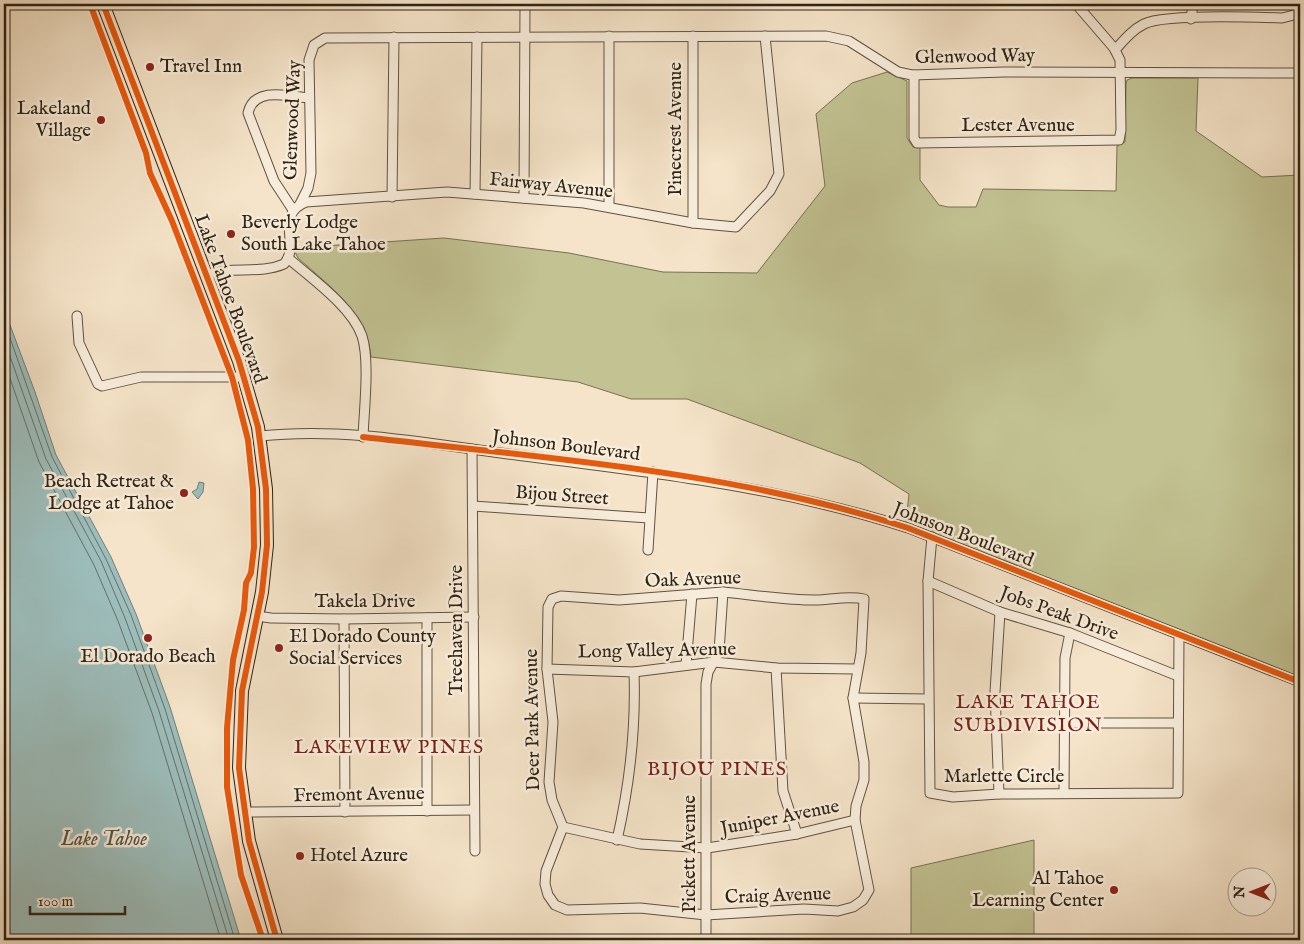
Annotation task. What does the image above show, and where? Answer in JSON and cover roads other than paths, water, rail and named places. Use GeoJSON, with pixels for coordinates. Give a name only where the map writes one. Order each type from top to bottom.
{"type":"FeatureCollection","features":[{"type":"Feature","properties":{"kind":"highway","name":"Lake Tahoe Boulevard"},"geometry":{"type":"LineString","coordinates":[[103,4],[244,377],[260,436],[266,477],[268,526],[266,568],[245,676],[240,715],[239,768],[244,812],[257,872],[277,940]]}},
{"type":"Feature","properties":{"kind":"street"},"geometry":{"type":"LineString","coordinates":[[524,198],[525,4]]}},
{"type":"Feature","properties":{"kind":"street"},"geometry":{"type":"LineString","coordinates":[[1076,4],[1115,50],[1120,60],[1122,72]]}},
{"type":"Feature","properties":{"kind":"street"},"geometry":{"type":"LineString","coordinates":[[1190,19],[1194,4]]}},
{"type":"Feature","properties":{"kind":"street"},"geometry":{"type":"LineString","coordinates":[[1115,50],[1128,35],[1142,24],[1159,20],[1282,18],[1294,15],[1300,10]]}},
{"type":"Feature","properties":{"kind":"street"},"geometry":{"type":"LineString","coordinates":[[609,36],[609,207]]}},
{"type":"Feature","properties":{"kind":"street","name":"Pinecrest Avenue"},"geometry":{"type":"LineString","coordinates":[[693,36],[693,223]]}},
{"type":"Feature","properties":{"kind":"street","name":"Fairway Avenue"},"geometry":{"type":"LineString","coordinates":[[297,207],[436,192],[524,198],[609,207],[693,223],[736,227],[770,191],[776,181],[779,161],[765,36]]}},
{"type":"Feature","properties":{"kind":"street","name":"Glenwood Way"},"geometry":{"type":"LineString","coordinates":[[297,207],[310,181],[309,60],[314,44],[319,40],[335,37],[826,36],[839,38],[861,46],[898,72],[914,75],[1122,72],[1300,73]]}},
{"type":"Feature","properties":{"kind":"street"},"geometry":{"type":"LineString","coordinates":[[392,197],[394,37]]}},
{"type":"Feature","properties":{"kind":"street"},"geometry":{"type":"LineString","coordinates":[[474,194],[477,37]]}},
{"type":"Feature","properties":{"kind":"street","name":"Lester Avenue"},"geometry":{"type":"LineString","coordinates":[[914,75],[915,141],[1115,141],[1120,138],[1122,72]]}},
{"type":"Feature","properties":{"kind":"street"},"geometry":{"type":"LineString","coordinates":[[206,275],[221,270],[275,267],[284,264],[288,258],[289,219],[297,207],[274,181],[248,113],[250,105],[256,98],[271,95],[309,98]]}},
{"type":"Feature","properties":{"kind":"street"},"geometry":{"type":"LineString","coordinates":[[288,258],[346,311],[360,330],[365,351],[363,437]]}},
{"type":"Feature","properties":{"kind":"street"},"geometry":{"type":"LineString","coordinates":[[77,316],[79,343],[98,384],[102,386],[141,377],[244,377]]}},
{"type":"Feature","properties":{"kind":"street","name":"Johnson Boulevard"},"geometry":{"type":"LineString","coordinates":[[260,436],[311,432],[472,449],[654,472],[769,492],[858,513],[932,537],[1179,636],[1300,682]]}},
{"type":"Feature","properties":{"kind":"street","name":"Treehaven Drive"},"geometry":{"type":"LineString","coordinates":[[472,449],[474,810],[476,851]]}},
{"type":"Feature","properties":{"kind":"street"},"geometry":{"type":"LineString","coordinates":[[648,550],[654,472]]}},
{"type":"Feature","properties":{"kind":"street","name":"Bijou Street"},"geometry":{"type":"LineString","coordinates":[[473,506],[649,518]]}},
{"type":"Feature","properties":{"kind":"street","name":"Marlette Circle"},"geometry":{"type":"LineString","coordinates":[[932,537],[928,581],[930,793],[952,796],[1064,793],[1178,793],[1179,636]]}},
{"type":"Feature","properties":{"kind":"street","name":"Jobs Peak Drive"},"geometry":{"type":"LineString","coordinates":[[928,581],[1000,612],[1070,633],[1178,676]]}},
{"type":"Feature","properties":{"kind":"street","name":"Oak Avenue"},"geometry":{"type":"LineString","coordinates":[[552,600],[561,596],[619,600],[723,592],[816,600],[852,596],[864,600],[861,653],[858,669]]}},
{"type":"Feature","properties":{"kind":"street","name":"Pickett Avenue"},"geometry":{"type":"LineString","coordinates":[[706,940],[706,684],[708,672],[719,652],[723,592]]}},
{"type":"Feature","properties":{"kind":"street"},"geometry":{"type":"LineString","coordinates":[[686,665],[692,594]]}},
{"type":"Feature","properties":{"kind":"street","name":"Deer Park Avenue"},"geometry":{"type":"LineString","coordinates":[[552,600],[548,607],[547,668],[553,722],[549,782],[552,800],[563,827]]}},
{"type":"Feature","properties":{"kind":"street"},"geometry":{"type":"LineString","coordinates":[[999,794],[996,692],[1000,612]]}},
{"type":"Feature","properties":{"kind":"street","name":"Takela Drive"},"geometry":{"type":"LineString","coordinates":[[257,616],[271,618],[344,619],[474,617]]}},
{"type":"Feature","properties":{"kind":"street"},"geometry":{"type":"LineString","coordinates":[[427,618],[427,811]]}},
{"type":"Feature","properties":{"kind":"street"},"geometry":{"type":"LineString","coordinates":[[344,619],[345,812]]}},
{"type":"Feature","properties":{"kind":"street"},"geometry":{"type":"LineString","coordinates":[[1064,793],[1065,658],[1070,633]]}},
{"type":"Feature","properties":{"kind":"street","name":"Long Valley Avenue"},"geometry":{"type":"LineString","coordinates":[[547,668],[634,672],[714,662],[776,668],[858,669]]}},
{"type":"Feature","properties":{"kind":"street"},"geometry":{"type":"LineString","coordinates":[[776,668],[783,791],[797,834]]}},
{"type":"Feature","properties":{"kind":"street"},"geometry":{"type":"LineString","coordinates":[[855,820],[856,806],[864,780],[864,762],[854,698],[858,669]]}},
{"type":"Feature","properties":{"kind":"street"},"geometry":{"type":"LineString","coordinates":[[617,840],[632,760],[635,728],[634,672]]}},
{"type":"Feature","properties":{"kind":"street"},"geometry":{"type":"LineString","coordinates":[[854,698],[928,699]]}},
{"type":"Feature","properties":{"kind":"street"},"geometry":{"type":"LineString","coordinates":[[1065,723],[1177,724]]}},
{"type":"Feature","properties":{"kind":"street","name":"Fremont Avenue"},"geometry":{"type":"LineString","coordinates":[[244,812],[474,810]]}},
{"type":"Feature","properties":{"kind":"street","name":"Juniper Avenue"},"geometry":{"type":"LineString","coordinates":[[563,827],[617,840],[707,848],[797,834],[855,820]]}},
{"type":"Feature","properties":{"kind":"street","name":"Craig Avenue"},"geometry":{"type":"LineString","coordinates":[[563,827],[546,871],[545,884],[548,895],[556,905],[567,910],[640,908],[706,915],[804,909],[838,911],[853,908],[863,900],[869,890],[868,877],[855,820]]}},
{"type":"Feature","properties":{"kind":"water","name":"Lake Tahoe"},"geometry":{"type":"Polygon","coordinates":[[[4,309],[56,455],[111,557],[136,614],[170,707],[241,940],[4,940],[4,309]]]}},
{"type":"Feature","properties":{"kind":"water"},"geometry":{"type":"Polygon","coordinates":[[[199,482],[204,483],[203,492],[198,499],[192,492],[197,489],[199,482]]]}},
{"type":"Feature","properties":{"kind":"place","name":"Travel Inn"},"geometry":{"type":"Point","coordinates":[150,67]}},
{"type":"Feature","properties":{"kind":"place","name":"Lakeland Village"},"geometry":{"type":"Point","coordinates":[101,120]}},
{"type":"Feature","properties":{"kind":"place","name":"Beverly Lodge South Lake Tahoe"},"geometry":{"type":"Point","coordinates":[231,234]}},
{"type":"Feature","properties":{"kind":"place","name":"Beach Retreat & Lodge at Tahoe"},"geometry":{"type":"Point","coordinates":[184,493]}},
{"type":"Feature","properties":{"kind":"place","name":"El Dorado Beach"},"geometry":{"type":"Point","coordinates":[148,638]}},
{"type":"Feature","properties":{"kind":"place","name":"El Dorado County Social Services"},"geometry":{"type":"Point","coordinates":[279,648]}},
{"type":"Feature","properties":{"kind":"place","name":"Hotel Azure"},"geometry":{"type":"Point","coordinates":[300,856]}},
{"type":"Feature","properties":{"kind":"place","name":"Al Tahoe Learning Center"},"geometry":{"type":"Point","coordinates":[1114,890]}},
{"type":"Feature","properties":{"kind":"district","name":"LAKE TAHOE SUBDIVISION"},"geometry":{"type":"Point","coordinates":[1028,714]}},
{"type":"Feature","properties":{"kind":"district","name":"LAKEVIEW PINES"},"geometry":{"type":"Point","coordinates":[389,747]}},
{"type":"Feature","properties":{"kind":"district","name":"BIJOU PINES"},"geometry":{"type":"Point","coordinates":[717,769]}}]}
